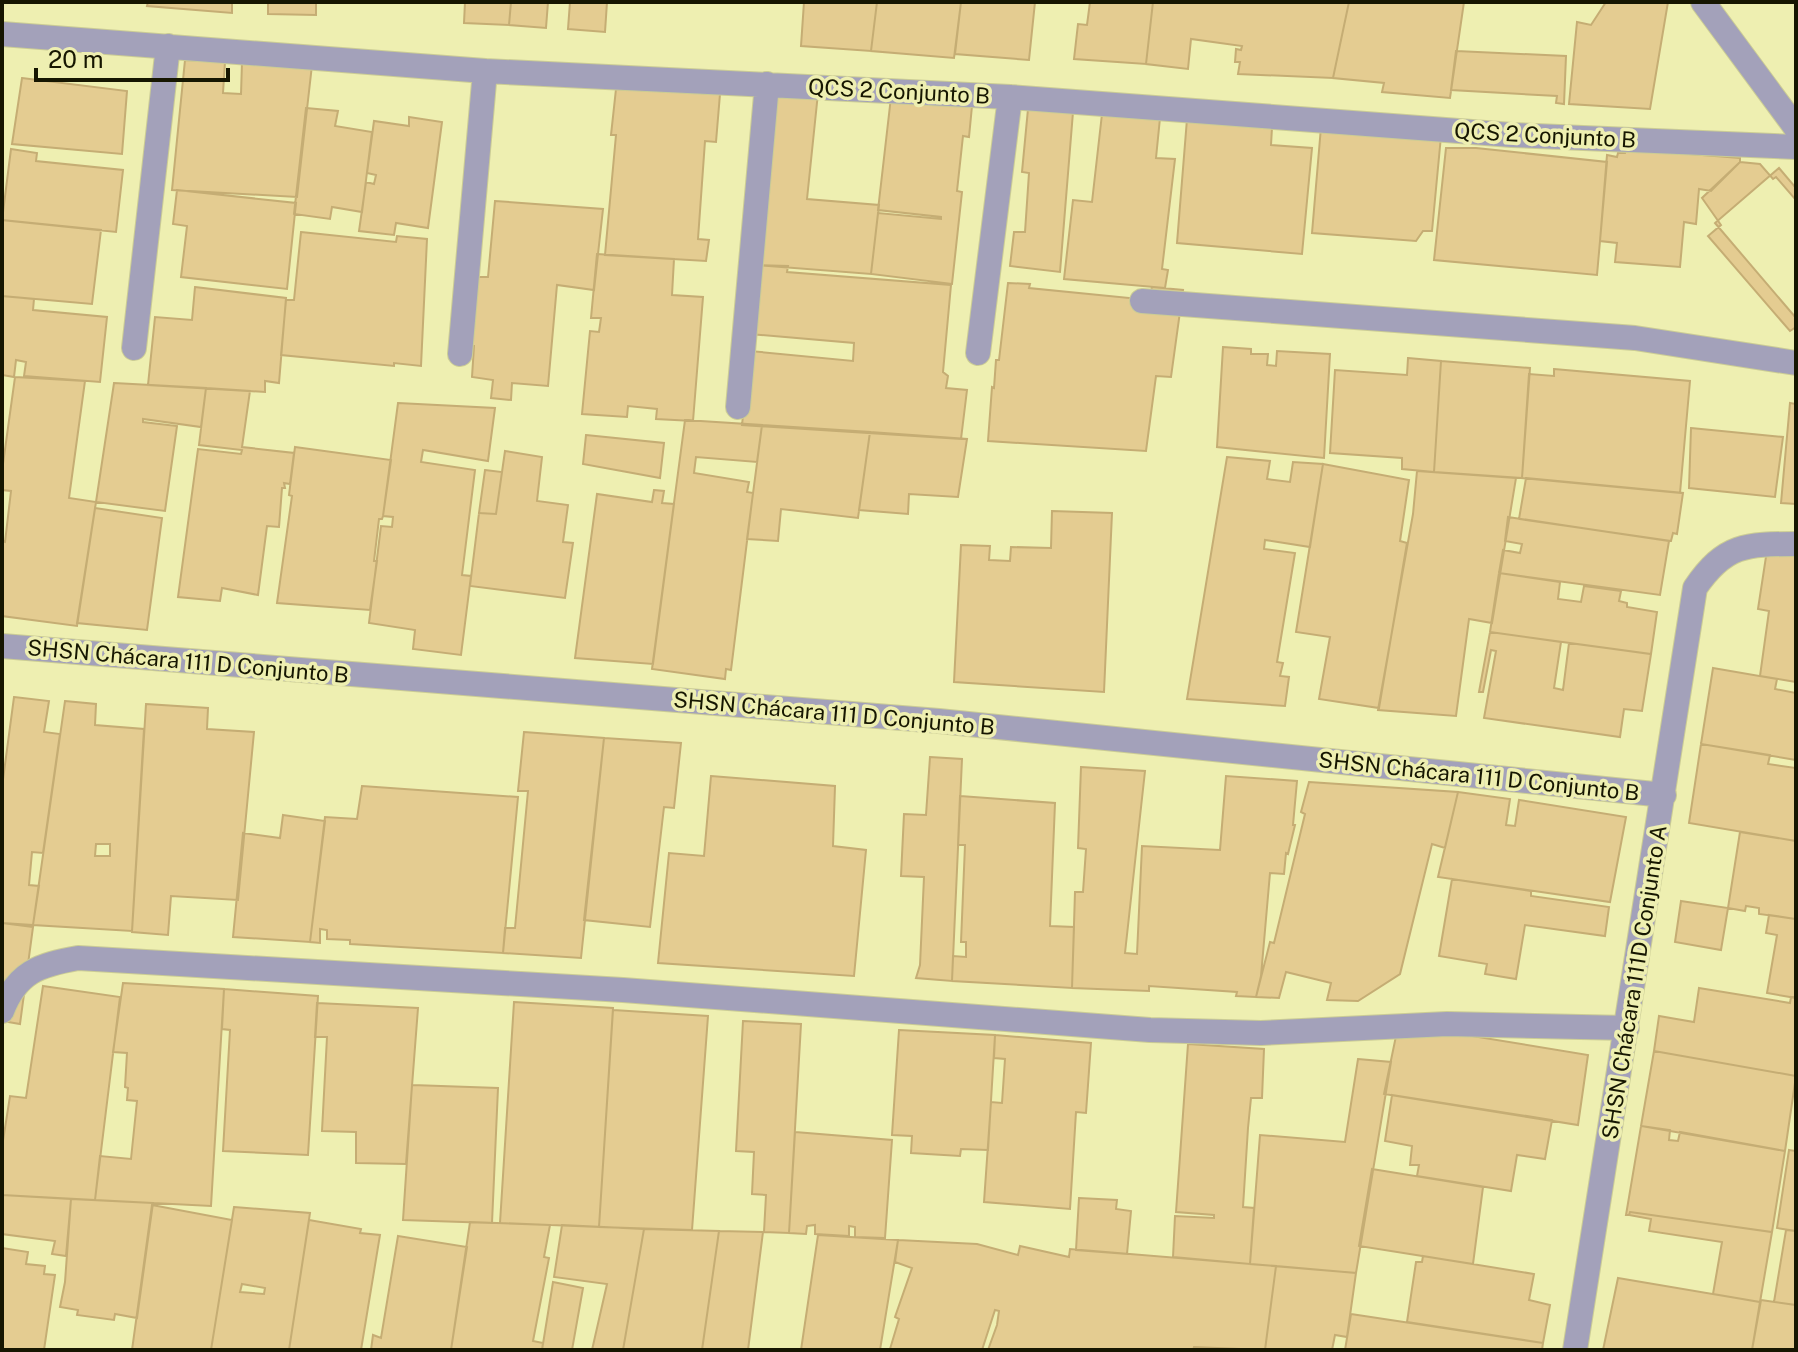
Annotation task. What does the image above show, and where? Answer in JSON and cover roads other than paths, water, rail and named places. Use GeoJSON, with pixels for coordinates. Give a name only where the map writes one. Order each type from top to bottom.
{"type":"FeatureCollection","features":[{"type":"Feature","properties":{"kind":"street"},"geometry":{"type":"LineString","coordinates":[[1703,2],[1796,128]]}},
{"type":"Feature","properties":{"kind":"street","name":"QCS 2 Conjunto B"},"geometry":{"type":"LineString","coordinates":[[2,34],[485,71],[1010,97],[1512,135],[1796,147]]}},
{"type":"Feature","properties":{"kind":"street"},"geometry":{"type":"LineString","coordinates":[[134,348],[168,46]]}},
{"type":"Feature","properties":{"kind":"street"},"geometry":{"type":"LineString","coordinates":[[460,354],[485,71]]}},
{"type":"Feature","properties":{"kind":"street"},"geometry":{"type":"LineString","coordinates":[[738,407],[767,84]]}},
{"type":"Feature","properties":{"kind":"street"},"geometry":{"type":"LineString","coordinates":[[978,353],[1010,97]]}},
{"type":"Feature","properties":{"kind":"street"},"geometry":{"type":"LineString","coordinates":[[1142,301],[1635,338],[1796,363]]}},
{"type":"Feature","properties":{"kind":"street","name":"SHSN Chácara 111D Conjunto A"},"geometry":{"type":"LineString","coordinates":[[1575,1350],[1695,588],[1710,567],[1731,551],[1759,544],[1796,544]]}},
{"type":"Feature","properties":{"kind":"street","name":"SHSN Chácara 111 D Conjunto B"},"geometry":{"type":"LineString","coordinates":[[2,646],[955,723],[1664,795]]}},
{"type":"Feature","properties":{"kind":"street"},"geometry":{"type":"LineString","coordinates":[[2,1011],[8,994],[23,976],[47,963],[78,958],[623,990],[1150,1030],[1261,1033],[1447,1024],[1627,1028]]}}]}
